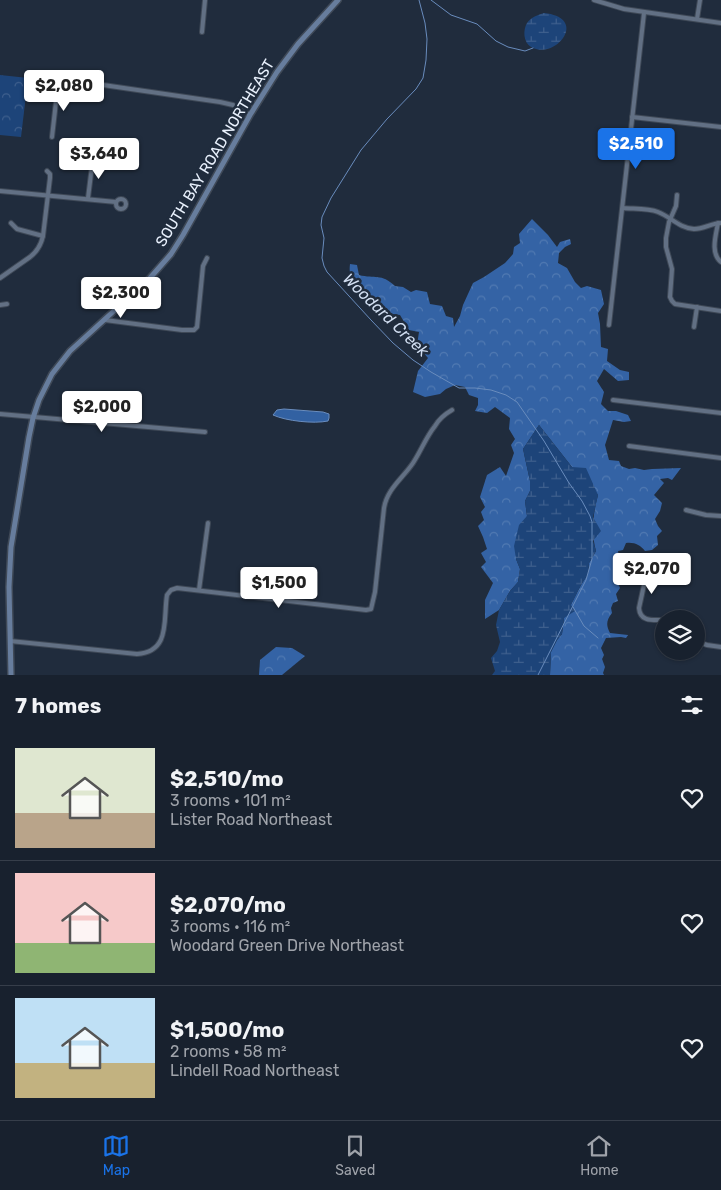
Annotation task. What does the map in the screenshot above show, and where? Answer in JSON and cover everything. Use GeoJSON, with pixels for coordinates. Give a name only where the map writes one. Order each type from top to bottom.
{"type":"FeatureCollection","features":[{"type":"Feature","properties":{"kind":"street"},"geometry":{"type":"LineString","coordinates":[[202,32],[205,0]]}},
{"type":"Feature","properties":{"kind":"street","name":"SOUTH BAY ROAD NORTHEAST"},"geometry":{"type":"LineString","coordinates":[[11,675],[9,587],[11,547],[33,418],[43,391],[55,370],[70,351],[150,278],[174,249],[250,115],[274,77],[290,54],[338,0]]}},
{"type":"Feature","properties":{"kind":"street"},"geometry":{"type":"LineString","coordinates":[[594,0],[644,13],[721,22]]}},
{"type":"Feature","properties":{"kind":"street"},"geometry":{"type":"LineString","coordinates":[[697,19],[700,0]]}},
{"type":"Feature","properties":{"kind":"street"},"geometry":{"type":"LineString","coordinates":[[609,325],[644,13]]}},
{"type":"Feature","properties":{"kind":"street"},"geometry":{"type":"LineString","coordinates":[[52,137],[58,84],[62,79],[220,102],[238,107],[250,115]]}},
{"type":"Feature","properties":{"kind":"street"},"geometry":{"type":"LineString","coordinates":[[632,118],[721,127]]}},
{"type":"Feature","properties":{"kind":"street"},"geometry":{"type":"LineString","coordinates":[[88,198],[93,158]]}},
{"type":"Feature","properties":{"kind":"street"},"geometry":{"type":"LineString","coordinates":[[0,278],[34,254],[40,246],[43,236],[50,178],[50,174],[47,171]]}},
{"type":"Feature","properties":{"kind":"street"},"geometry":{"type":"LineString","coordinates":[[0,191],[116,202]]}},
{"type":"Feature","properties":{"kind":"street"},"geometry":{"type":"LineString","coordinates":[[677,195],[676,206],[667,229],[666,246],[672,269],[670,294],[672,301],[675,304],[721,311]]}},
{"type":"Feature","properties":{"kind":"street"},"geometry":{"type":"LineString","coordinates":[[623,208],[654,211],[666,216],[680,226],[688,228],[701,229],[719,223],[714,250],[715,255],[721,262]]}},
{"type":"Feature","properties":{"kind":"street"},"geometry":{"type":"LineString","coordinates":[[11,223],[22,230],[43,236]]}},
{"type":"Feature","properties":{"kind":"street"},"geometry":{"type":"LineString","coordinates":[[105,320],[194,330],[197,327],[203,266],[206,258]]}},
{"type":"Feature","properties":{"kind":"street"},"geometry":{"type":"LineString","coordinates":[[0,304],[7,304]]}},
{"type":"Feature","properties":{"kind":"street"},"geometry":{"type":"LineString","coordinates":[[694,328],[697,307]]}},
{"type":"Feature","properties":{"kind":"street"},"geometry":{"type":"LineString","coordinates":[[613,400],[721,413]]}},
{"type":"Feature","properties":{"kind":"street"},"geometry":{"type":"LineString","coordinates":[[10,641],[137,654],[144,653],[154,649],[161,639],[166,598],[170,591],[177,588],[371,609],[375,592],[384,508],[388,496],[413,462],[434,426],[444,415],[452,410]]}},
{"type":"Feature","properties":{"kind":"street"},"geometry":{"type":"LineString","coordinates":[[0,414],[205,432]]}},
{"type":"Feature","properties":{"kind":"street"},"geometry":{"type":"LineString","coordinates":[[629,446],[721,458]]}},
{"type":"Feature","properties":{"kind":"street"},"geometry":{"type":"LineString","coordinates":[[686,510],[706,515],[721,516]]}},
{"type":"Feature","properties":{"kind":"street"},"geometry":{"type":"LineString","coordinates":[[199,590],[208,523]]}},
{"type":"Feature","properties":{"kind":"street"},"geometry":{"type":"LineString","coordinates":[[649,562],[639,608],[640,616],[655,619]]}},
{"type":"Feature","properties":{"kind":"street"},"geometry":{"type":"LineString","coordinates":[[705,644],[721,647]]}},
{"type":"Feature","properties":{"kind":"green space"},"geometry":{"type":"Polygon","coordinates":[[[544,13],[558,16],[565,22],[566,30],[564,37],[558,44],[540,50],[528,45],[524,32],[529,21],[535,16],[544,13]]]}},
{"type":"Feature","properties":{"kind":"green space"},"geometry":{"type":"Polygon","coordinates":[[[0,75],[28,78],[21,137],[0,135],[0,75]]]}},
{"type":"Feature","properties":{"kind":"green space"},"geometry":{"type":"Polygon","coordinates":[[[532,219],[557,247],[560,242],[570,239],[571,244],[559,253],[558,263],[567,268],[581,288],[587,286],[601,290],[604,304],[598,313],[601,347],[608,349],[607,361],[620,370],[629,372],[629,380],[618,381],[604,369],[597,381],[604,392],[601,404],[608,411],[616,411],[628,415],[631,421],[613,420],[605,445],[609,460],[619,461],[621,466],[629,469],[681,468],[672,480],[668,478],[660,479],[664,483],[654,495],[662,503],[655,519],[662,531],[657,536],[658,545],[652,550],[645,551],[637,544],[626,543],[623,550],[618,551],[620,561],[614,572],[617,571],[621,577],[617,581],[620,588],[616,594],[618,601],[613,603],[612,613],[607,625],[610,633],[628,635],[626,638],[606,638],[601,648],[604,655],[602,659],[605,667],[604,675],[550,675],[551,652],[562,634],[564,618],[588,574],[589,563],[596,551],[593,523],[598,495],[572,467],[539,425],[523,449],[530,481],[530,491],[525,501],[527,516],[516,559],[520,569],[518,582],[510,591],[499,610],[485,619],[485,600],[493,583],[481,567],[486,562],[481,553],[487,549],[478,526],[484,520],[481,512],[485,507],[480,497],[487,475],[500,467],[506,476],[514,453],[511,445],[515,439],[509,429],[510,418],[495,407],[487,413],[475,411],[478,405],[478,398],[469,395],[465,387],[455,385],[440,394],[425,397],[413,392],[418,371],[428,358],[417,345],[419,332],[409,330],[400,315],[385,313],[374,298],[366,298],[353,283],[350,275],[350,264],[357,265],[359,275],[386,279],[395,286],[403,287],[411,292],[416,290],[427,292],[430,304],[442,306],[446,316],[453,318],[454,327],[473,283],[505,263],[513,254],[514,247],[520,243],[519,234],[532,219]]]}},
{"type":"Feature","properties":{"kind":"green space"},"geometry":{"type":"Polygon","coordinates":[[[539,425],[572,467],[586,468],[598,495],[593,517],[601,531],[593,541],[596,551],[589,563],[588,574],[571,605],[575,611],[564,618],[562,634],[551,652],[550,675],[492,675],[495,671],[491,658],[497,651],[500,642],[496,625],[499,610],[510,591],[518,582],[520,569],[514,546],[519,525],[527,516],[525,501],[530,491],[530,481],[523,449],[539,425]]]}},
{"type":"Feature","properties":{"kind":"green space"},"geometry":{"type":"Polygon","coordinates":[[[276,647],[292,648],[305,656],[282,675],[259,675],[260,660],[276,647]]]}},
{"type":"Feature","properties":{"kind":"shaded area"},"geometry":{"type":"Polygon","coordinates":[[[277,410],[323,412],[329,414],[329,418],[328,421],[308,422],[285,419],[273,415],[277,410]]]}},
{"type":"Feature","properties":{"kind":"waterway","name":"Woodard Creek"},"geometry":{"type":"LineString","coordinates":[[419,0],[427,39],[423,78],[416,89],[361,150],[331,198],[322,217],[321,225],[324,238],[322,258],[327,272],[393,343],[413,360],[459,388],[491,390],[506,395],[517,402],[544,441],[590,516],[592,522],[592,559],[586,580],[538,675]]}},
{"type":"Feature","properties":{"kind":"waterway"},"geometry":{"type":"LineString","coordinates":[[431,0],[451,15],[477,24],[496,41],[508,47],[525,51],[533,48]]}},
{"type":"Feature","properties":{"kind":"waterway"},"geometry":{"type":"LineString","coordinates":[[573,607],[584,626],[598,638]]}}]}
